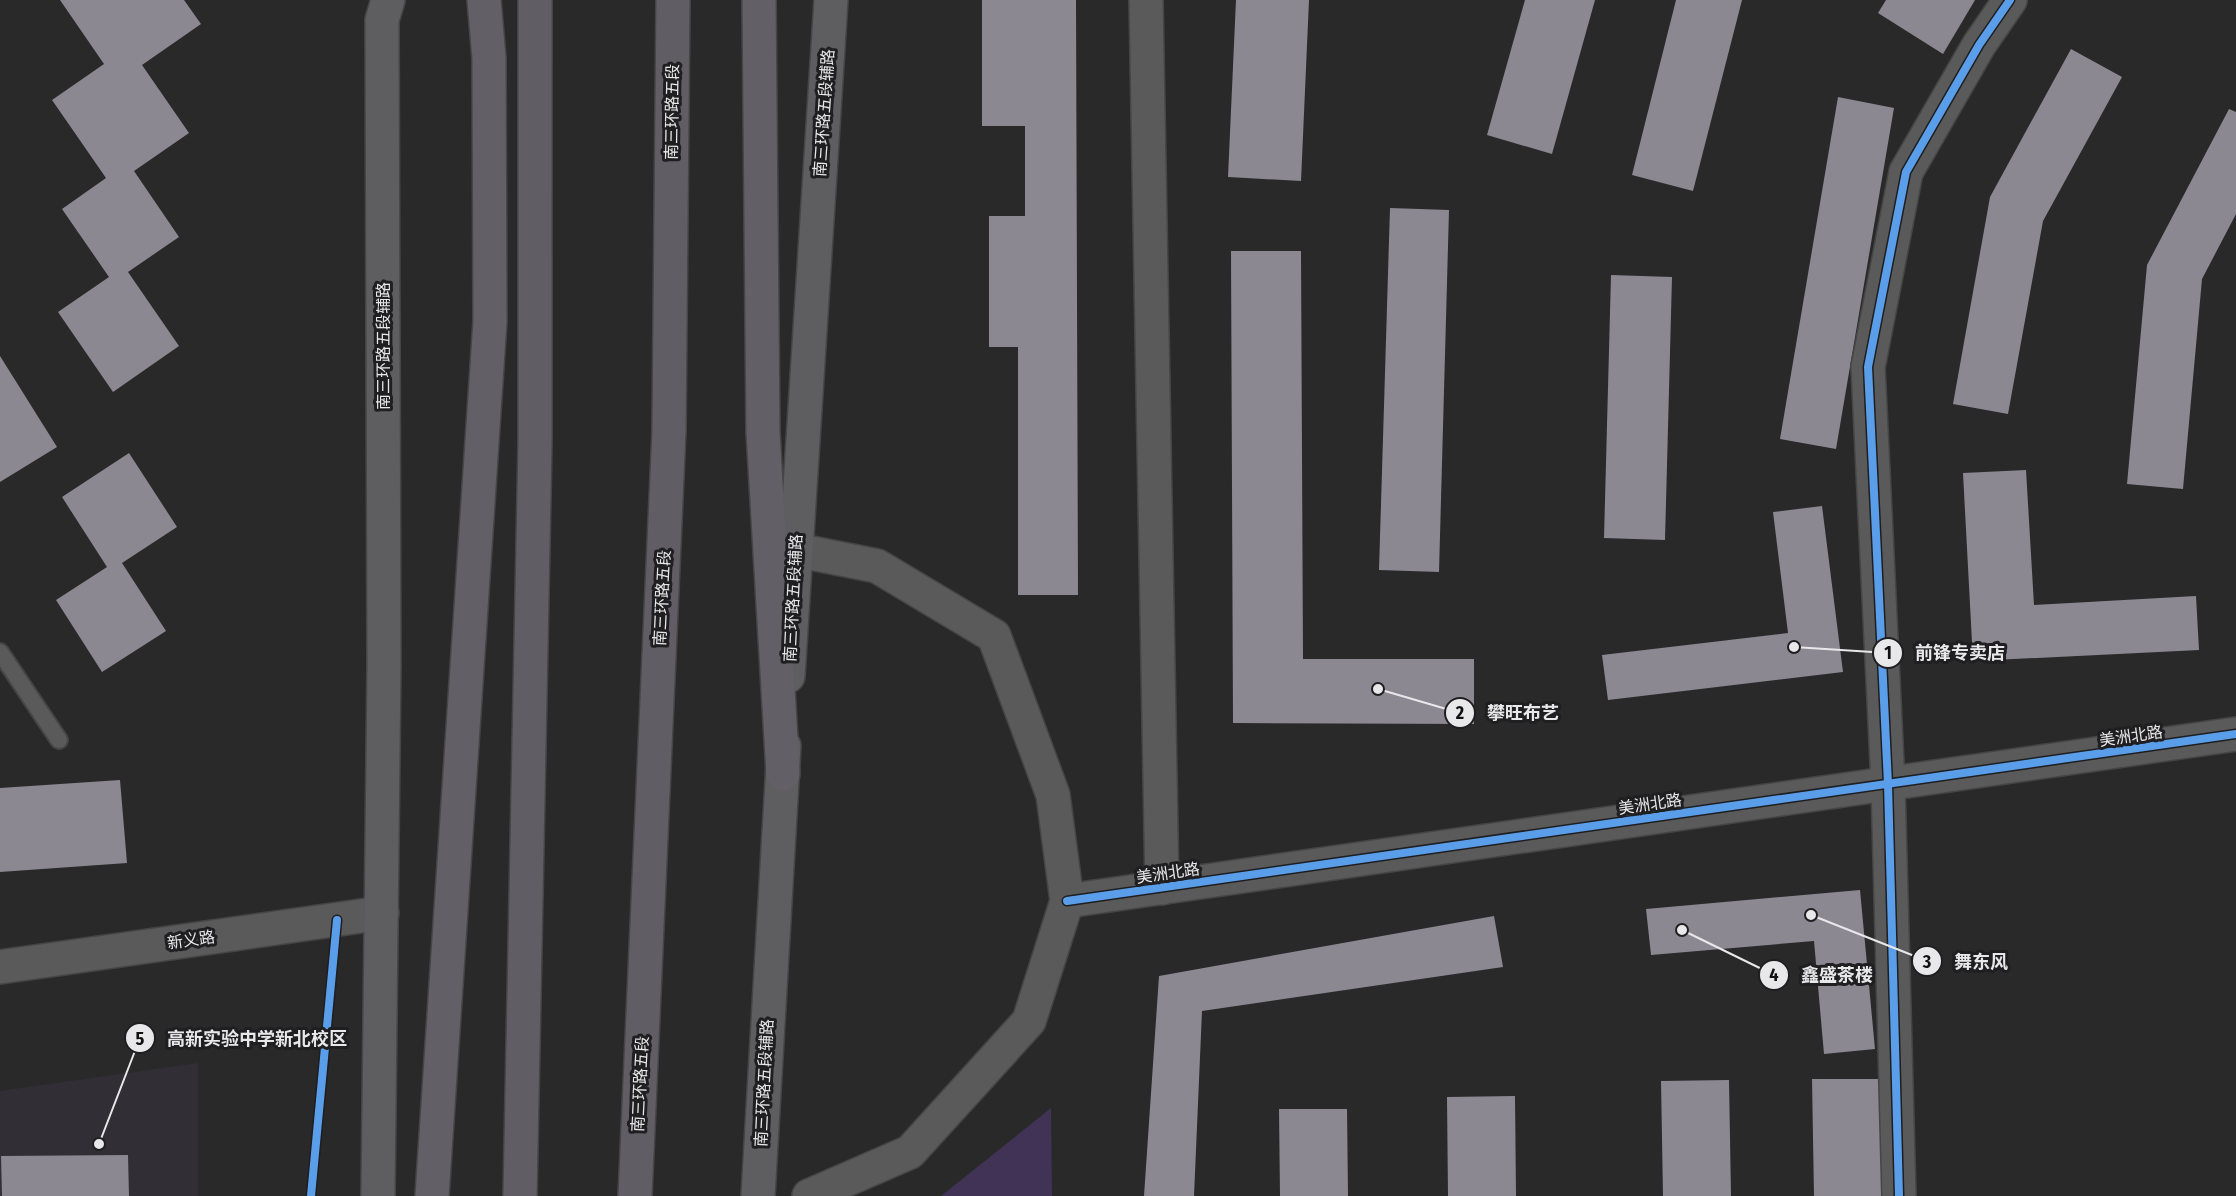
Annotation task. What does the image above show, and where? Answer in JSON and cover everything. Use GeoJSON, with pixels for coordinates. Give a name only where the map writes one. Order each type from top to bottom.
{"type":"FeatureCollection","features":[{"type":"Feature","properties":{"kind":"highway"},"geometry":{"type":"LineString","coordinates":[[432,1196],[490,321],[489,58],[484,0]]}},
{"type":"Feature","properties":{"kind":"highway"},"geometry":{"type":"LineString","coordinates":[[520,1196],[535,444],[535,0]]}},
{"type":"Feature","properties":{"kind":"highway","name":"南三环路五段"},"geometry":{"type":"LineString","coordinates":[[635,1196],[669,431],[673,0]]}},
{"type":"Feature","properties":{"kind":"highway"},"geometry":{"type":"LineString","coordinates":[[759,0],[763,432],[783,774]]}},
{"type":"Feature","properties":{"kind":"main road","name":"南三环路五段辅路"},"geometry":{"type":"LineString","coordinates":[[378,1196],[382,913],[382,20],[388,0]]}},
{"type":"Feature","properties":{"kind":"main road","name":"南三环路五段辅路"},"geometry":{"type":"LineString","coordinates":[[758,1196],[831,0]]}},
{"type":"Feature","properties":{"kind":"street"},"geometry":{"type":"LineString","coordinates":[[1146,0],[1162,888]]}},
{"type":"Feature","properties":{"kind":"street"},"geometry":{"type":"LineString","coordinates":[[1899,1196],[1888,784],[1868,367],[1905,172],[1979,45],[2010,0]]}},
{"type":"Feature","properties":{"kind":"street"},"geometry":{"type":"LineString","coordinates":[[796,550],[877,566],[994,636],[1053,795],[1067,901],[1029,1022],[910,1152],[810,1196]]}},
{"type":"Feature","properties":{"kind":"street","name":"美洲北路"},"geometry":{"type":"LineString","coordinates":[[1067,901],[2236,734]]}},
{"type":"Feature","properties":{"kind":"street","name":"新义路"},"geometry":{"type":"LineString","coordinates":[[0,967],[382,913]]}},
{"type":"Feature","properties":{"kind":"lane"},"geometry":{"type":"LineString","coordinates":[[0,652],[58,740]]}},
{"type":"Feature","properties":{"kind":"shaded area"},"geometry":{"type":"Polygon","coordinates":[[[198,1063],[198,1196],[0,1196],[0,1091],[198,1063]]]}},
{"type":"Feature","properties":{"kind":"shaded area"},"geometry":{"type":"Polygon","coordinates":[[[1051,1108],[1052,1196],[941,1196],[1051,1108]]]}},
{"type":"Feature","properties":{"kind":"building"},"geometry":{"type":"Polygon","coordinates":[[[60,0],[184,0],[201,24],[142,65],[189,133],[134,171],[179,237],[128,272],[179,346],[113,392],[58,312],[109,277],[62,209],[106,178],[52,100],[104,64],[60,0]]]}},
{"type":"Feature","properties":{"kind":"building"},"geometry":{"type":"Polygon","coordinates":[[[982,0],[1076,0],[1078,595],[1018,595],[1018,347],[989,347],[989,216],[1025,216],[1025,126],[982,126],[982,0]]]}},
{"type":"Feature","properties":{"kind":"building"},"geometry":{"type":"Polygon","coordinates":[[[1236,0],[1309,0],[1301,181],[1228,177],[1236,0]]]}},
{"type":"Feature","properties":{"kind":"building"},"geometry":{"type":"Polygon","coordinates":[[[1525,0],[1595,0],[1552,154],[1487,135],[1525,0]]]}},
{"type":"Feature","properties":{"kind":"building"},"geometry":{"type":"Polygon","coordinates":[[[1676,0],[1742,0],[1693,191],[1632,175],[1676,0]]]}},
{"type":"Feature","properties":{"kind":"building"},"geometry":{"type":"Polygon","coordinates":[[[1886,0],[1975,0],[1943,54],[1878,13],[1886,0]]]}},
{"type":"Feature","properties":{"kind":"building"},"geometry":{"type":"Polygon","coordinates":[[[2071,49],[2122,77],[2043,221],[2008,414],[1953,404],[1990,197],[2071,49]]]}},
{"type":"Feature","properties":{"kind":"building"},"geometry":{"type":"Polygon","coordinates":[[[1838,97],[1894,108],[1836,449],[1780,439],[1838,97]]]}},
{"type":"Feature","properties":{"kind":"building"},"geometry":{"type":"Polygon","coordinates":[[[2229,109],[2236,112],[2236,214],[2202,279],[2183,489],[2127,484],[2147,265],[2229,109]]]}},
{"type":"Feature","properties":{"kind":"building"},"geometry":{"type":"Polygon","coordinates":[[[1390,208],[1449,210],[1439,572],[1379,570],[1390,208]]]}},
{"type":"Feature","properties":{"kind":"building"},"geometry":{"type":"Polygon","coordinates":[[[1231,251],[1301,251],[1303,659],[1474,659],[1474,724],[1233,723],[1231,251]]]}},
{"type":"Feature","properties":{"kind":"building"},"geometry":{"type":"Polygon","coordinates":[[[1611,275],[1672,277],[1665,540],[1604,538],[1611,275]]]}},
{"type":"Feature","properties":{"kind":"building"},"geometry":{"type":"Polygon","coordinates":[[[0,356],[57,447],[0,482],[0,356]]]}},
{"type":"Feature","properties":{"kind":"building"},"geometry":{"type":"Polygon","coordinates":[[[129,453],[177,527],[122,563],[166,631],[102,672],[56,600],[107,567],[62,497],[129,453]]]}},
{"type":"Feature","properties":{"kind":"building"},"geometry":{"type":"Polygon","coordinates":[[[2026,470],[2034,605],[2196,596],[2199,650],[1973,661],[1963,473],[2026,470]]]}},
{"type":"Feature","properties":{"kind":"building"},"geometry":{"type":"Polygon","coordinates":[[[1822,506],[1843,672],[1608,700],[1602,655],[1788,633],[1773,512],[1822,506]]]}},
{"type":"Feature","properties":{"kind":"building"},"geometry":{"type":"Polygon","coordinates":[[[120,780],[127,863],[0,872],[0,788],[120,780]]]}},
{"type":"Feature","properties":{"kind":"building"},"geometry":{"type":"Polygon","coordinates":[[[1860,890],[1875,1049],[1824,1054],[1814,941],[1651,955],[1646,909],[1860,890]]]}},
{"type":"Feature","properties":{"kind":"building"},"geometry":{"type":"Polygon","coordinates":[[[1494,916],[1503,967],[1202,1011],[1194,1196],[1144,1196],[1159,976],[1494,916]]]}},
{"type":"Feature","properties":{"kind":"building"},"geometry":{"type":"Polygon","coordinates":[[[1812,1079],[1880,1079],[1882,1196],[1814,1196],[1812,1079]]]}},
{"type":"Feature","properties":{"kind":"building"},"geometry":{"type":"Polygon","coordinates":[[[1729,1080],[1731,1196],[1663,1196],[1661,1081],[1729,1080]]]}},
{"type":"Feature","properties":{"kind":"building"},"geometry":{"type":"Polygon","coordinates":[[[1515,1096],[1516,1196],[1448,1196],[1447,1097],[1515,1096]]]}},
{"type":"Feature","properties":{"kind":"building"},"geometry":{"type":"Polygon","coordinates":[[[1279,1109],[1347,1109],[1348,1196],[1280,1196],[1279,1109]]]}},
{"type":"Feature","properties":{"kind":"building"},"geometry":{"type":"Polygon","coordinates":[[[128,1155],[129,1196],[2,1196],[1,1156],[128,1155]]]}},
{"type":"Feature","properties":{"kind":"cycle path"},"geometry":{"type":"LineString","coordinates":[[1899,1196],[1888,784],[1868,367],[1906,172],[1979,45],[2010,0]]}},
{"type":"Feature","properties":{"kind":"cycle path"},"geometry":{"type":"LineString","coordinates":[[1067,901],[2236,734]]}},
{"type":"Feature","properties":{"kind":"cycle path"},"geometry":{"type":"LineString","coordinates":[[311,1196],[337,920]]}},
{"type":"Feature","properties":{"kind":"place","name":"前锋专卖店"},"geometry":{"type":"Point","coordinates":[1794,647]}},
{"type":"Feature","properties":{"kind":"place","name":"攀旺布艺"},"geometry":{"type":"Point","coordinates":[1378,689]}},
{"type":"Feature","properties":{"kind":"place","name":"舞东风"},"geometry":{"type":"Point","coordinates":[1811,915]}},
{"type":"Feature","properties":{"kind":"place","name":"鑫盛茶楼"},"geometry":{"type":"Point","coordinates":[1682,930]}},
{"type":"Feature","properties":{"kind":"place","name":"高新实验中学新北校区"},"geometry":{"type":"Point","coordinates":[99,1144]}}]}
